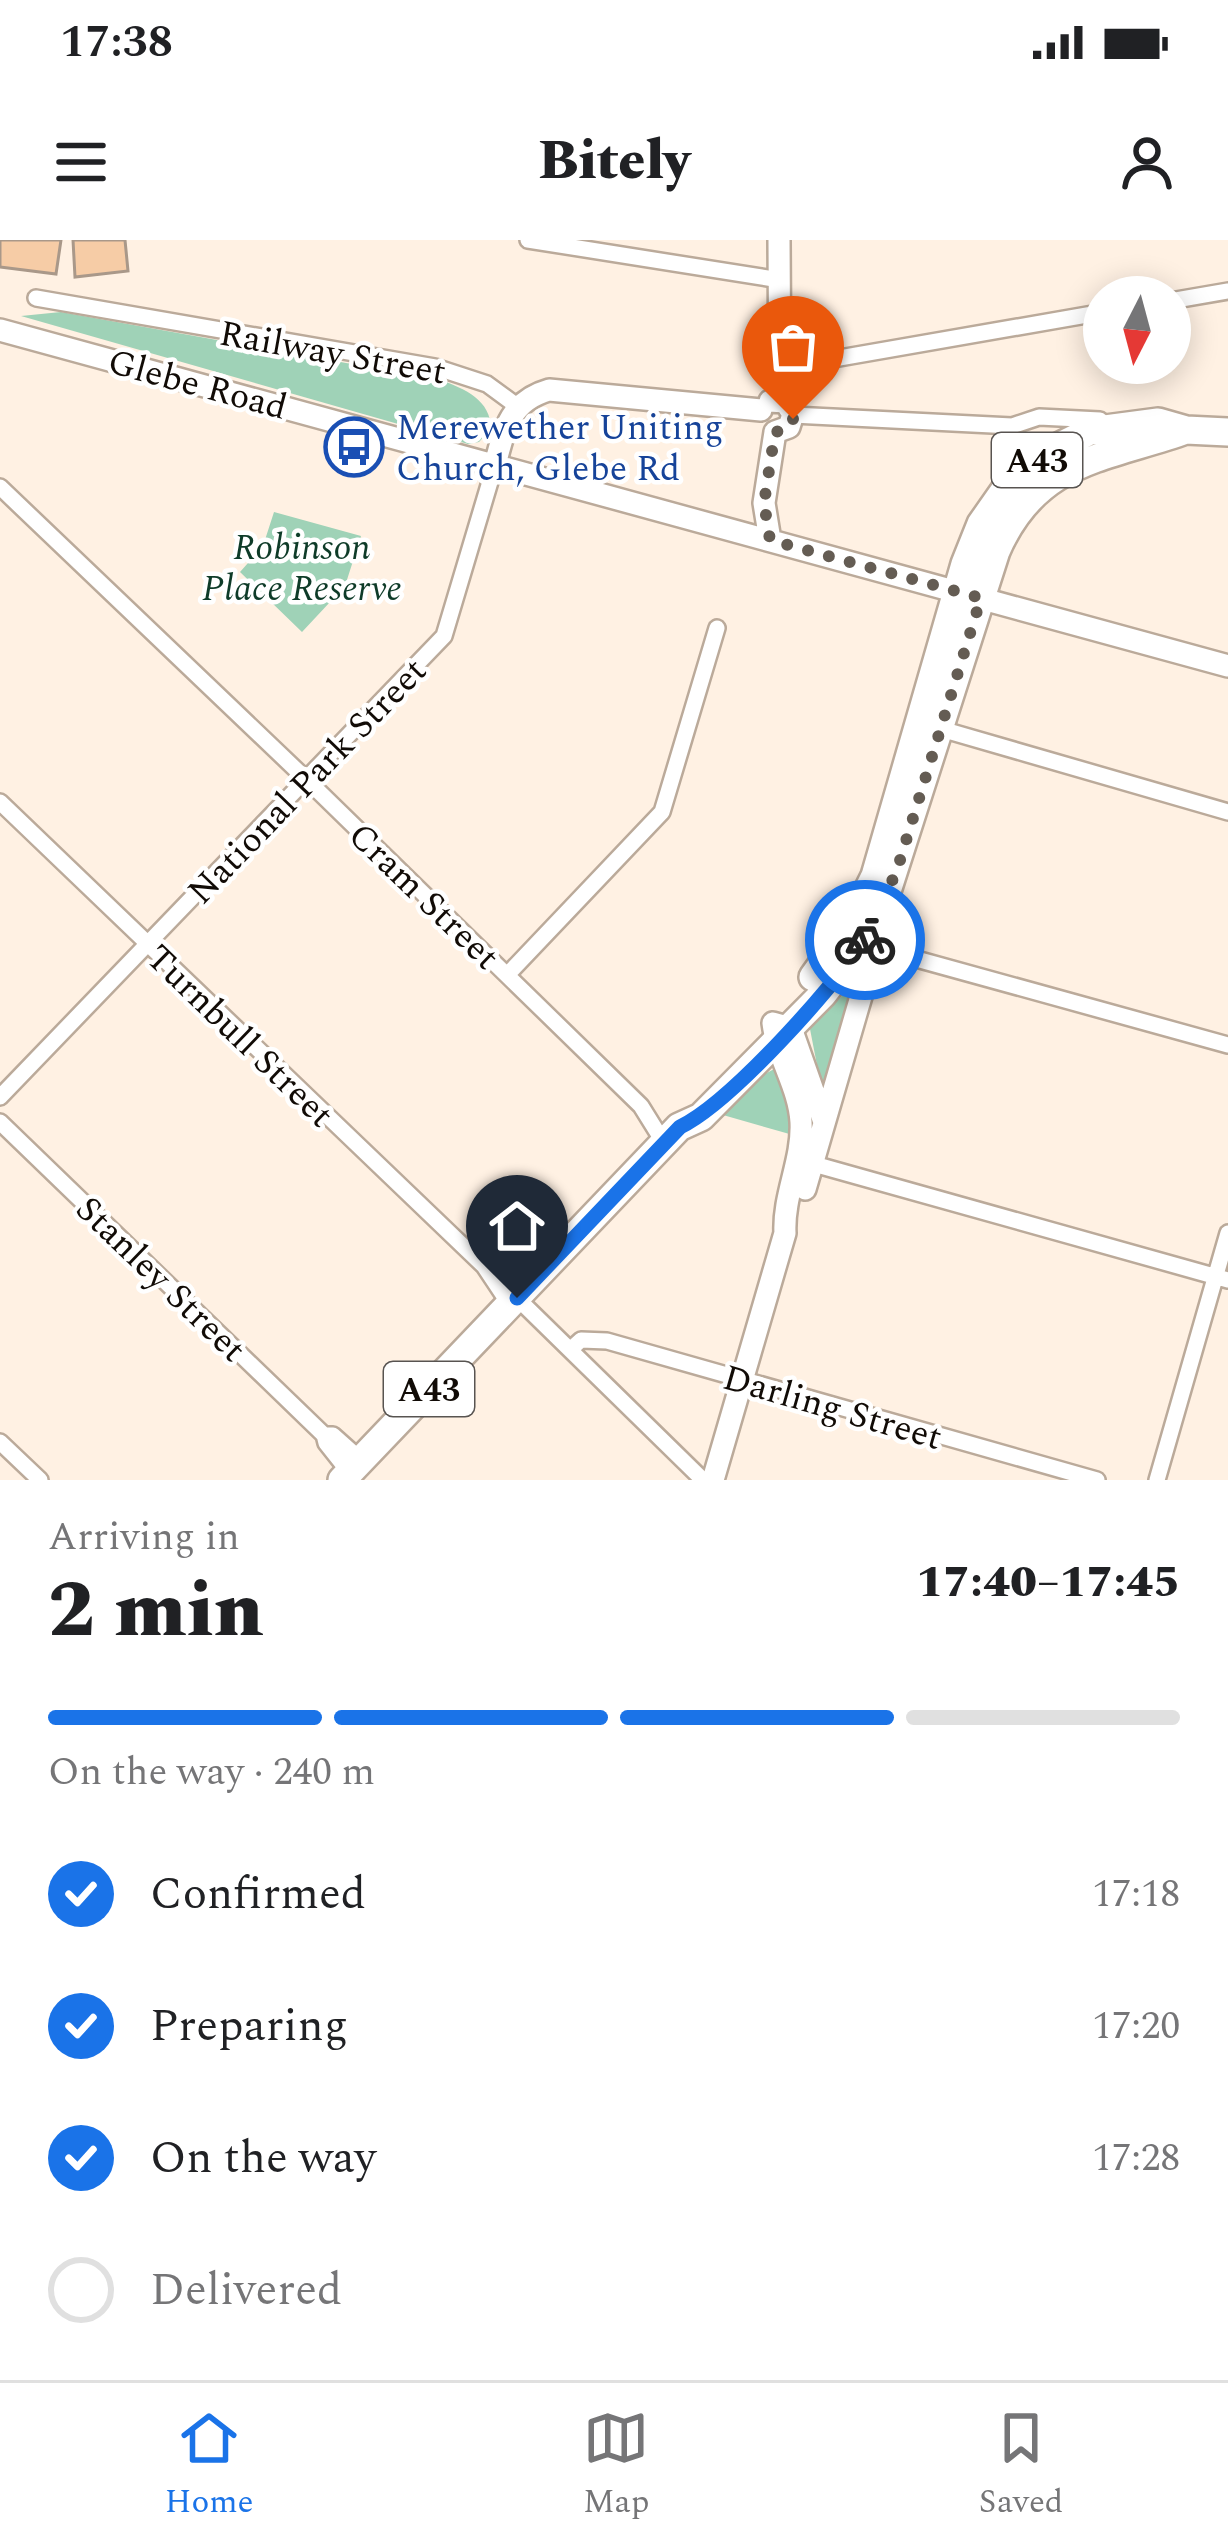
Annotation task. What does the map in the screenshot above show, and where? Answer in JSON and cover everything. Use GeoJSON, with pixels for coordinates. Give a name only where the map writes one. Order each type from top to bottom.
{"type":"FeatureCollection","features":[{"type":"Feature","properties":{"kind":"highway","name":"A43"},"geometry":{"type":"LineString","coordinates":[[356,1472],[672,1135],[701,1117],[862,944],[897,870],[941,729],[981,524],[994,503],[1026,467],[1090,431],[1158,422],[1186,430],[1228,432]]}},
{"type":"Feature","properties":{"kind":"highway","name":"A43"},"geometry":{"type":"LineString","coordinates":[[780,1031],[840,942],[875,876],[969,595],[1018,512],[1046,484],[1112,450],[1186,430]]}},
{"type":"Feature","properties":{"kind":"main road"},"geometry":{"type":"LineString","coordinates":[[770,540],[764,503],[775,432],[764,427],[778,408],[782,368],[778,240]]}},
{"type":"Feature","properties":{"kind":"main road","name":"Glebe Road"},"geometry":{"type":"LineString","coordinates":[[0,330],[1228,666]]}},
{"type":"Feature","properties":{"kind":"main road"},"geometry":{"type":"LineString","coordinates":[[517,406],[540,392],[557,390],[778,408]]}},
{"type":"Feature","properties":{"kind":"main road","name":"National Park Street"},"geometry":{"type":"LineString","coordinates":[[495,465],[517,406]]}},
{"type":"Feature","properties":{"kind":"main road"},"geometry":{"type":"LineString","coordinates":[[713,1480],[785,1233],[784,1212],[824,1122],[862,994],[862,944]]}},
{"type":"Feature","properties":{"kind":"main road"},"geometry":{"type":"LineString","coordinates":[[780,1031],[824,1122]]}},
{"type":"Feature","properties":{"kind":"main road"},"geometry":{"type":"LineString","coordinates":[[780,1031],[806,1162]]}},
{"type":"Feature","properties":{"kind":"street"},"geometry":{"type":"LineString","coordinates":[[528,240],[779,280]]}},
{"type":"Feature","properties":{"kind":"street"},"geometry":{"type":"LineString","coordinates":[[1191,297],[1228,291]]}},
{"type":"Feature","properties":{"kind":"street","name":"Railway Street"},"geometry":{"type":"LineString","coordinates":[[36,298],[434,367],[487,384],[517,406]]}},
{"type":"Feature","properties":{"kind":"street"},"geometry":{"type":"LineString","coordinates":[[782,368],[1083,316]]}},
{"type":"Feature","properties":{"kind":"street"},"geometry":{"type":"LineString","coordinates":[[778,408],[1012,426],[1039,417],[1158,422]]}},
{"type":"Feature","properties":{"kind":"street","name":"National Park Street"},"geometry":{"type":"LineString","coordinates":[[0,1097],[444,636],[495,465]]}},
{"type":"Feature","properties":{"kind":"street","name":"Cram Street"},"geometry":{"type":"LineString","coordinates":[[0,487],[672,1135]]}},
{"type":"Feature","properties":{"kind":"street"},"geometry":{"type":"LineString","coordinates":[[508,976],[662,812],[717,628]]}},
{"type":"Feature","properties":{"kind":"street"},"geometry":{"type":"LineString","coordinates":[[941,729],[1228,812]]}},
{"type":"Feature","properties":{"kind":"street","name":"Turnbull Street"},"geometry":{"type":"LineString","coordinates":[[0,802],[484,1266],[494,1270],[516,1299],[703,1480]]}},
{"type":"Feature","properties":{"kind":"street"},"geometry":{"type":"LineString","coordinates":[[862,944],[1228,1045]]}},
{"type":"Feature","properties":{"kind":"street","name":"Stanley Street"},"geometry":{"type":"LineString","coordinates":[[0,1122],[324,1435],[326,1443],[356,1472]]}},
{"type":"Feature","properties":{"kind":"street"},"geometry":{"type":"LineString","coordinates":[[806,1162],[1222,1278]]}},
{"type":"Feature","properties":{"kind":"street"},"geometry":{"type":"LineString","coordinates":[[1157,1480],[1222,1278],[1228,1233]]}},
{"type":"Feature","properties":{"kind":"street","name":"Darling Street"},"geometry":{"type":"LineString","coordinates":[[571,1349],[581,1340],[599,1340],[1097,1480]]}},
{"type":"Feature","properties":{"kind":"street"},"geometry":{"type":"LineString","coordinates":[[0,1442],[40,1480]]}},
{"type":"Feature","properties":{"kind":"green space"},"geometry":{"type":"Polygon","coordinates":[[[61,312],[441,380],[482,403],[491,429],[479,442],[468,444],[21,316],[61,312]]]}},
{"type":"Feature","properties":{"kind":"green space","name":"Robinson Place Reserve"},"geometry":{"type":"Polygon","coordinates":[[[274,512],[361,536],[345,586],[302,632],[240,572],[263,546],[274,512]]]}},
{"type":"Feature","properties":{"kind":"green space"},"geometry":{"type":"Polygon","coordinates":[[[859,978],[827,1091],[822,1091],[810,1029],[859,978]]]}},
{"type":"Feature","properties":{"kind":"green space"},"geometry":{"type":"Polygon","coordinates":[[[776,1068],[783,1071],[793,1135],[723,1115],[759,1077],[776,1068]]]}},
{"type":"Feature","properties":{"kind":"building"},"geometry":{"type":"Polygon","coordinates":[[[0,240],[61,240],[56,274],[0,267],[0,240]]]}},
{"type":"Feature","properties":{"kind":"building"},"geometry":{"type":"Polygon","coordinates":[[[73,240],[125,240],[128,271],[75,277],[73,240]]]}},
{"type":"Feature","properties":{"kind":"way so far"},"geometry":{"type":"LineString","coordinates":[[793,419],[787,429],[775,432],[764,503],[770,540],[981,598],[897,870],[865,940]]}},
{"type":"Feature","properties":{"kind":"place","name":"Merewether Uniting Church, Glebe Rd"},"geometry":{"type":"Point","coordinates":[354,447]}},
{"type":"Feature","properties":{"kind":"route"},"geometry":{"type":"LineString","coordinates":[[517,1298],[680,1127],[701,1117],[791,1028],[865,940]]}}]}
